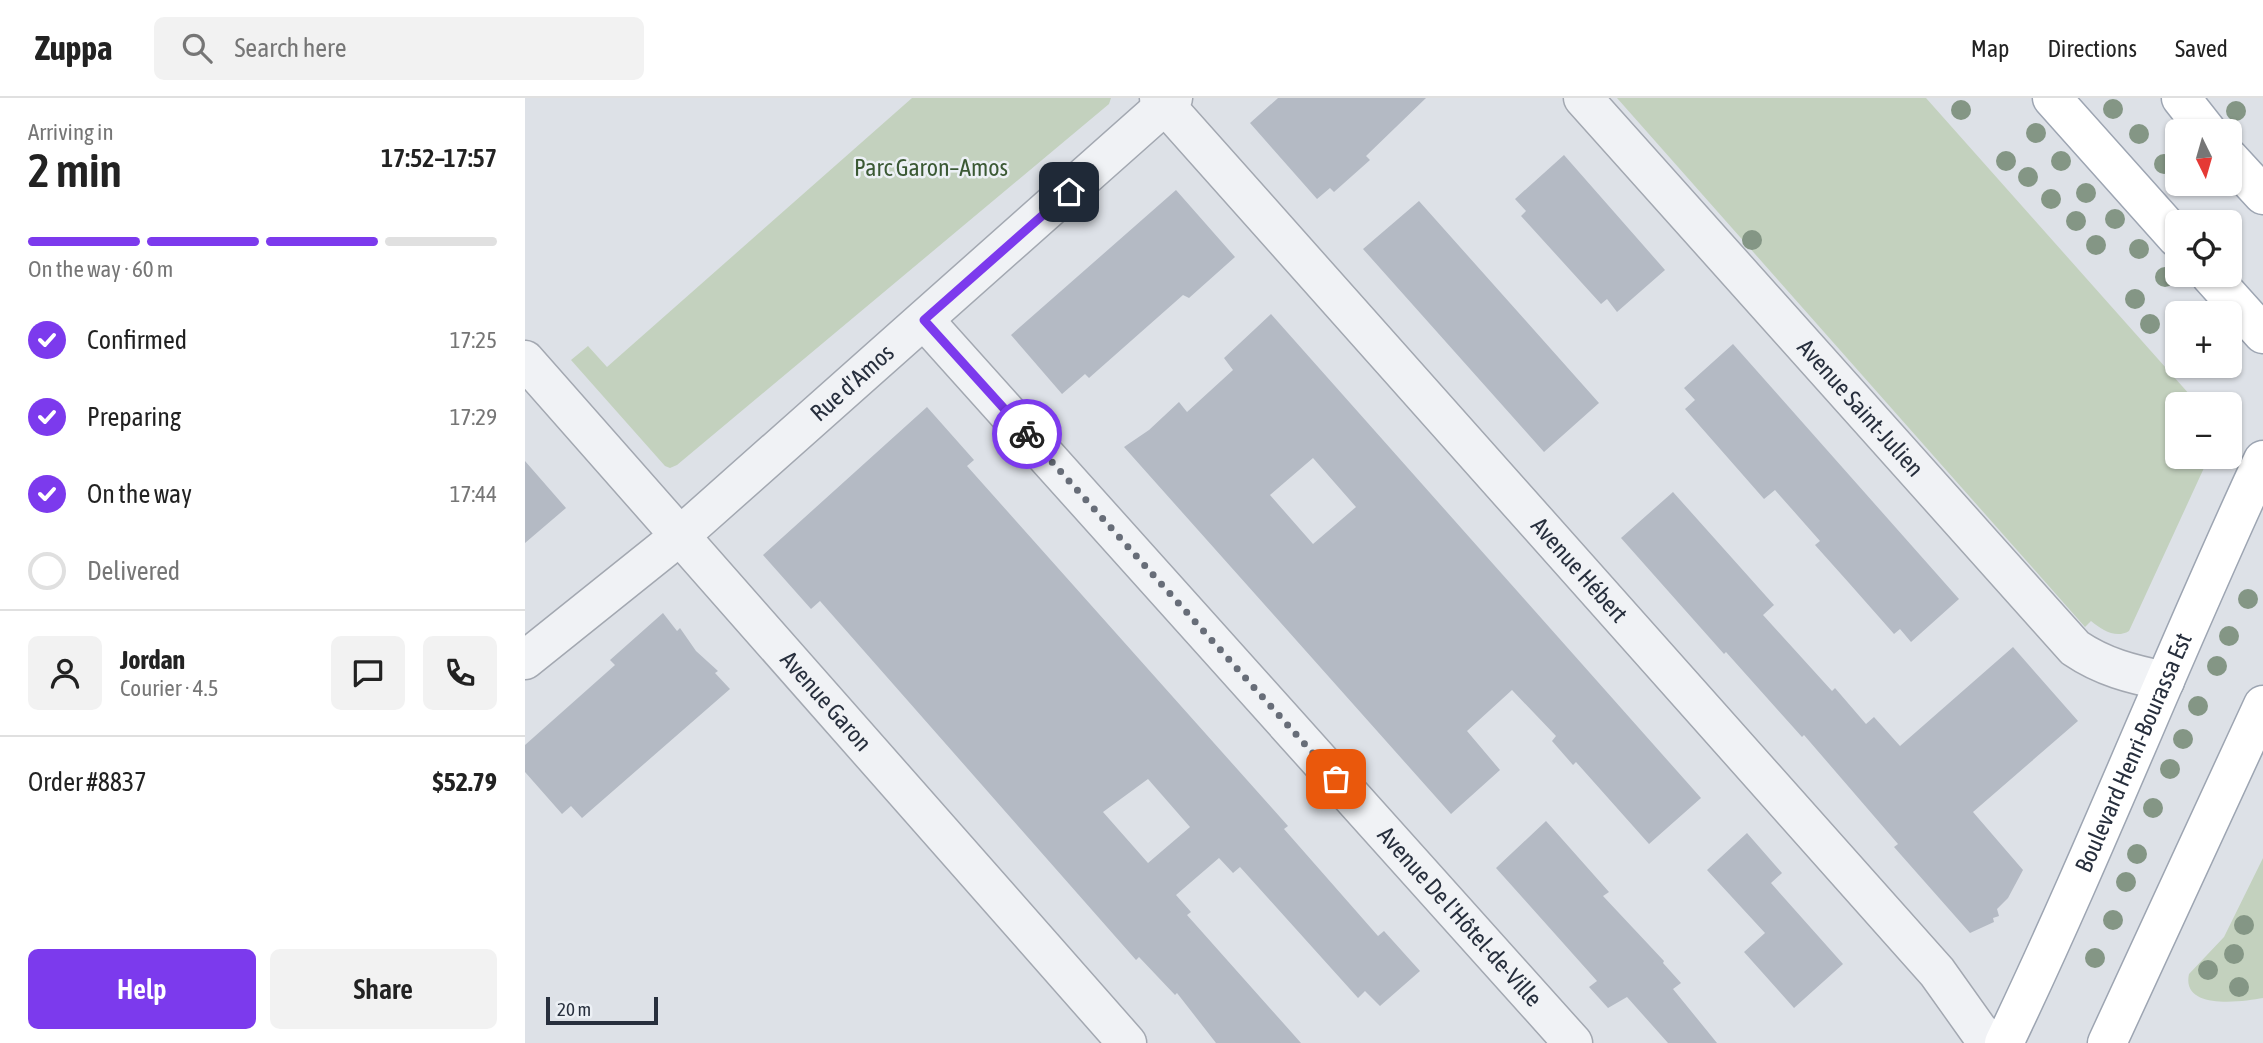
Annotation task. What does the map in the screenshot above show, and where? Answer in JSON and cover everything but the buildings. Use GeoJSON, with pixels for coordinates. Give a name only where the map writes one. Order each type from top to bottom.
{"type":"FeatureCollection","features":[{"type":"Feature","properties":{"kind":"main road"},"geometry":{"type":"LineString","coordinates":[[2052,98],[2165,225]]}},
{"type":"Feature","properties":{"kind":"main road"},"geometry":{"type":"LineString","coordinates":[[2181,98],[2198,119]]}},
{"type":"Feature","properties":{"kind":"main road"},"geometry":{"type":"LineString","coordinates":[[2242,172],[2263,195]]}},
{"type":"Feature","properties":{"kind":"main road"},"geometry":{"type":"LineString","coordinates":[[2221,287],[2263,334]]}},
{"type":"Feature","properties":{"kind":"main road","name":"Boulevard Henri-Bourassa Est"},"geometry":{"type":"LineString","coordinates":[[2004,1043],[2041,966],[2263,460]]}},
{"type":"Feature","properties":{"kind":"main road"},"geometry":{"type":"LineString","coordinates":[[2107,1043],[2263,705]]}},
{"type":"Feature","properties":{"kind":"street","name":"Avenue Saint-Julien"},"geometry":{"type":"LineString","coordinates":[[1583,98],[2075,648],[2113,669],[2165,681]]}},
{"type":"Feature","properties":{"kind":"street"},"geometry":{"type":"LineString","coordinates":[[2160,98],[2185,119]]}},
{"type":"Feature","properties":{"kind":"street","name":"Rue d'Amos"},"geometry":{"type":"LineString","coordinates":[[525,660],[681,535],[924,320],[1166,100]]}},
{"type":"Feature","properties":{"kind":"street","name":"Avenue Hébert"},"geometry":{"type":"LineString","coordinates":[[1166,100],[1919,951],[1955,995],[1979,1031],[1994,1043]]}},
{"type":"Feature","properties":{"kind":"street","name":"Avenue De l'Hôtel-de-Ville"},"geometry":{"type":"LineString","coordinates":[[924,320],[1573,1043]]}},
{"type":"Feature","properties":{"kind":"street","name":"Avenue Garon"},"geometry":{"type":"LineString","coordinates":[[525,360],[1127,1043]]}},
{"type":"Feature","properties":{"kind":"green space","name":"Parc Garon–Amos"},"geometry":{"type":"Polygon","coordinates":[[[912,98],[1111,98],[1109,104],[677,465],[670,468],[665,466],[571,360],[588,346],[607,367],[912,98]]]}},
{"type":"Feature","properties":{"kind":"green space"},"geometry":{"type":"Polygon","coordinates":[[[1617,98],[1926,98],[2165,367],[2165,378],[2175,378],[2187,392],[2165,392],[2165,469],[2203,469],[2129,631],[2114,634],[2091,621],[2085,627],[1617,98]]]}},
{"type":"Feature","properties":{"kind":"green space"},"geometry":{"type":"Polygon","coordinates":[[[2263,858],[2263,998],[2228,1002],[2203,998],[2189,986],[2189,974],[2224,937],[2263,858]]]}},
{"type":"Feature","properties":{"kind":"way so far"},"geometry":{"type":"LineString","coordinates":[[1027,434],[1336,779]]}},
{"type":"Feature","properties":{"kind":"route"},"geometry":{"type":"LineString","coordinates":[[1027,434],[924,320],[1069,192]]}}]}
